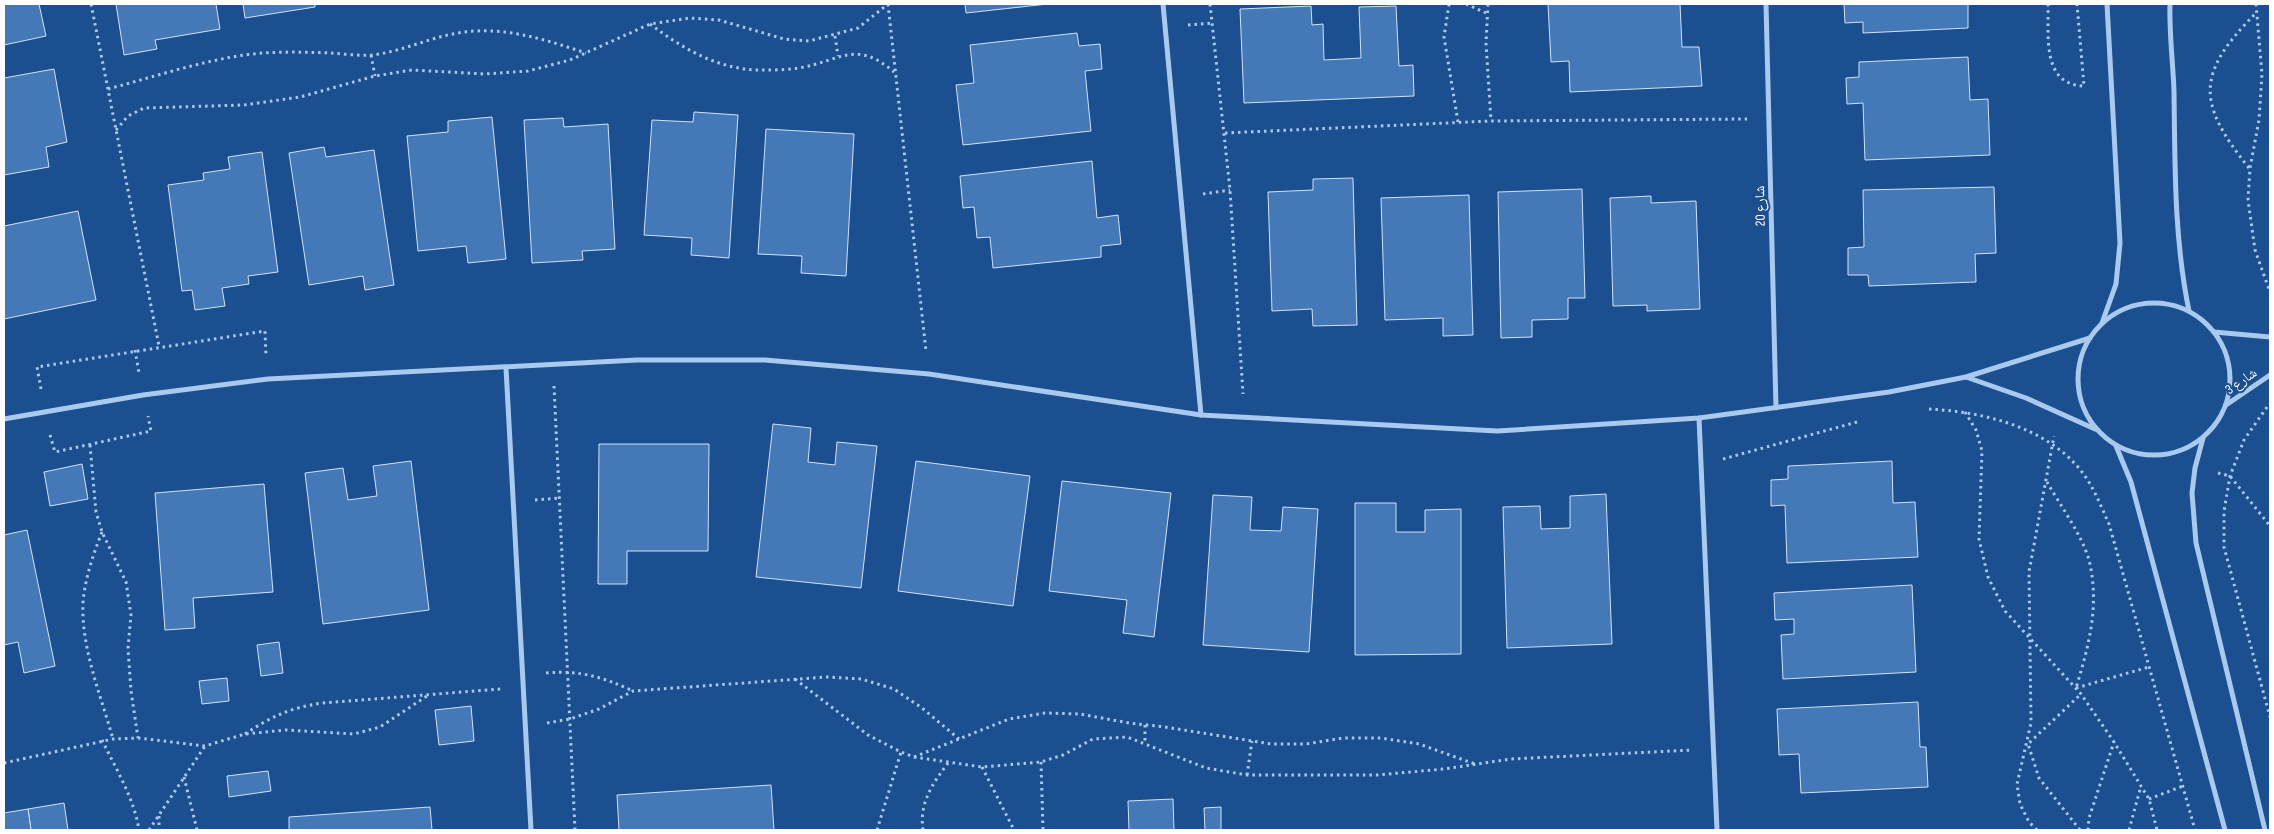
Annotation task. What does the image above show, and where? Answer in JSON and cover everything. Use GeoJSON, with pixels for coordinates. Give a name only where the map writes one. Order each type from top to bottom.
{"type":"FeatureCollection","features":[{"type":"Feature","properties":{"kind":"street"},"geometry":{"type":"LineString","coordinates":[[1162,4],[1201,415]]}},
{"type":"Feature","properties":{"kind":"street","name":"شارع 20"},"geometry":{"type":"LineString","coordinates":[[1766,4],[1776,408]]}},
{"type":"Feature","properties":{"kind":"street"},"geometry":{"type":"LineString","coordinates":[[2102,324],[2116,284],[2120,243],[2107,4]]}},
{"type":"Feature","properties":{"kind":"street"},"geometry":{"type":"LineString","coordinates":[[2170,4],[2176,225],[2189,311]]}},
{"type":"Feature","properties":{"kind":"street"},"geometry":{"type":"LineString","coordinates":[[2096,430],[2083,409],[2078,385],[2080,360],[2090,338],[2114,314],[2143,303],[2167,304],[2189,311],[2214,332],[2224,349],[2229,367],[2230,387],[2226,406],[2216,423],[2203,438],[2181,451],[2156,456],[2130,452],[2107,440]]}},
{"type":"Feature","properties":{"kind":"street"},"geometry":{"type":"LineString","coordinates":[[2214,332],[2270,337]]}},
{"type":"Feature","properties":{"kind":"street"},"geometry":{"type":"LineString","coordinates":[[4,419],[143,395],[268,379],[638,360],[765,360],[929,374],[1201,415],[1244,419],[1497,431],[1699,418],[1889,392],[1966,377],[2090,338]]}},
{"type":"Feature","properties":{"kind":"street"},"geometry":{"type":"LineString","coordinates":[[506,368],[531,830]]}},
{"type":"Feature","properties":{"kind":"street","name":"شارع 3"},"geometry":{"type":"LineString","coordinates":[[2226,406],[2270,375]]}},
{"type":"Feature","properties":{"kind":"street"},"geometry":{"type":"LineString","coordinates":[[1966,377],[2056,410],[2096,430],[2118,447],[2131,482],[2225,830]]}},
{"type":"Feature","properties":{"kind":"street"},"geometry":{"type":"LineString","coordinates":[[1699,418],[1703,464],[1716,830]]}},
{"type":"Feature","properties":{"kind":"street"},"geometry":{"type":"LineString","coordinates":[[2203,438],[2195,468],[2192,493],[2196,543],[2265,830]]}},
{"type":"Feature","properties":{"kind":"path"},"geometry":{"type":"LineString","coordinates":[[91,4],[159,346]]}},
{"type":"Feature","properties":{"kind":"path"},"geometry":{"type":"LineString","coordinates":[[116,130],[128,116],[144,108],[244,105],[300,97],[375,76],[412,70],[485,74],[528,71],[570,60],[650,24],[690,18],[720,20],[784,39],[809,41],[834,36],[858,28],[888,4]]}},
{"type":"Feature","properties":{"kind":"path"},"geometry":{"type":"LineString","coordinates":[[888,4],[929,374]]}},
{"type":"Feature","properties":{"kind":"path"},"geometry":{"type":"LineString","coordinates":[[1210,4],[1225,133],[1244,419]]}},
{"type":"Feature","properties":{"kind":"path"},"geometry":{"type":"LineString","coordinates":[[1449,4],[1444,37],[1458,122]]}},
{"type":"Feature","properties":{"kind":"path"},"geometry":{"type":"LineString","coordinates":[[1466,4],[1486,13]]}},
{"type":"Feature","properties":{"kind":"path"},"geometry":{"type":"LineString","coordinates":[[1488,4],[1486,13],[1486,44],[1491,121]]}},
{"type":"Feature","properties":{"kind":"path"},"geometry":{"type":"LineString","coordinates":[[2048,4],[2050,55],[2055,72],[2067,84],[2084,86],[2077,4]]}},
{"type":"Feature","properties":{"kind":"path"},"geometry":{"type":"LineString","coordinates":[[2256,4],[2261,38],[2262,74],[2259,120],[2250,168],[2248,200],[2254,250],[2270,292]]}},
{"type":"Feature","properties":{"kind":"path"},"geometry":{"type":"LineString","coordinates":[[2250,168],[2232,146],[2216,120],[2209,99],[2212,74],[2222,53],[2238,31],[2257,12]]}},
{"type":"Feature","properties":{"kind":"path"},"geometry":{"type":"LineString","coordinates":[[650,24],[682,48],[719,64],[767,70],[799,68],[838,56],[859,54],[879,59],[895,73]]}},
{"type":"Feature","properties":{"kind":"path"},"geometry":{"type":"LineString","coordinates":[[108,89],[202,63],[244,55],[287,52],[372,55],[396,51],[420,42],[455,33],[492,30],[527,35],[586,52]]}},
{"type":"Feature","properties":{"kind":"path"},"geometry":{"type":"LineString","coordinates":[[834,36],[838,56]]}},
{"type":"Feature","properties":{"kind":"path"},"geometry":{"type":"LineString","coordinates":[[372,55],[375,76]]}},
{"type":"Feature","properties":{"kind":"path"},"geometry":{"type":"LineString","coordinates":[[1225,133],[1491,121],[1769,118]]}},
{"type":"Feature","properties":{"kind":"path"},"geometry":{"type":"LineString","coordinates":[[45,411],[37,367],[265,330],[268,379]]}},
{"type":"Feature","properties":{"kind":"path"},"geometry":{"type":"LineString","coordinates":[[553,364],[575,830]]}},
{"type":"Feature","properties":{"kind":"path"},"geometry":{"type":"LineString","coordinates":[[2270,404],[2244,440],[2230,476],[2224,511],[2224,546],[2270,717]]}},
{"type":"Feature","properties":{"kind":"path"},"geometry":{"type":"LineString","coordinates":[[1926,409],[1964,411],[2011,423],[2053,445],[2078,467],[2096,494],[2108,524],[2194,830]]}},
{"type":"Feature","properties":{"kind":"path"},"geometry":{"type":"LineString","coordinates":[[2037,830],[2029,822],[2020,804],[2017,784],[2028,744],[2031,723],[2029,572],[2053,445],[2056,410]]}},
{"type":"Feature","properties":{"kind":"path"},"geometry":{"type":"LineString","coordinates":[[1964,411],[1976,430],[1982,451],[1979,539],[1988,576],[2005,612],[2076,688],[2114,742],[2149,799],[2157,830]]}},
{"type":"Feature","properties":{"kind":"path"},"geometry":{"type":"LineString","coordinates":[[1703,464],[1863,420]]}},
{"type":"Feature","properties":{"kind":"path"},"geometry":{"type":"LineString","coordinates":[[90,445],[96,512],[102,532],[126,582],[131,615],[128,648],[138,738]]}},
{"type":"Feature","properties":{"kind":"path"},"geometry":{"type":"LineString","coordinates":[[2195,468],[2230,476],[2270,526]]}},
{"type":"Feature","properties":{"kind":"path"},"geometry":{"type":"LineString","coordinates":[[2046,482],[2088,559],[2095,599],[2090,640],[2076,688]]}},
{"type":"Feature","properties":{"kind":"path"},"geometry":{"type":"LineString","coordinates":[[102,532],[89,567],[83,604],[86,641],[114,739]]}},
{"type":"Feature","properties":{"kind":"path"},"geometry":{"type":"LineString","coordinates":[[2076,688],[2149,667]]}},
{"type":"Feature","properties":{"kind":"path"},"geometry":{"type":"LineString","coordinates":[[523,675],[567,672],[598,676],[633,691]]}},
{"type":"Feature","properties":{"kind":"path"},"geometry":{"type":"LineString","coordinates":[[525,727],[570,719],[600,709],[633,691],[827,677],[861,678],[894,689],[922,708],[959,739]]}},
{"type":"Feature","properties":{"kind":"path"},"geometry":{"type":"LineString","coordinates":[[795,679],[868,735],[901,752],[914,757],[982,767],[1041,762],[1063,754],[1093,739],[1127,737],[1206,768],[1247,775],[1376,774],[1511,759],[1714,748]]}},
{"type":"Feature","properties":{"kind":"path"},"geometry":{"type":"LineString","coordinates":[[245,734],[268,718],[294,708],[322,703],[523,688]]}},
{"type":"Feature","properties":{"kind":"path"},"geometry":{"type":"LineString","coordinates":[[4,763],[102,740],[114,739],[138,738],[205,746],[245,734],[286,730],[354,734],[380,727],[430,694]]}},
{"type":"Feature","properties":{"kind":"path"},"geometry":{"type":"LineString","coordinates":[[2028,744],[2081,694]]}},
{"type":"Feature","properties":{"kind":"path"},"geometry":{"type":"LineString","coordinates":[[914,757],[1009,720],[1045,713],[1080,714],[1252,741],[1306,744],[1343,738],[1382,738],[1419,744],[1476,764]]}},
{"type":"Feature","properties":{"kind":"path"},"geometry":{"type":"LineString","coordinates":[[1145,725],[1145,744]]}},
{"type":"Feature","properties":{"kind":"path"},"geometry":{"type":"LineString","coordinates":[[102,740],[127,790],[137,816],[139,830]]}},
{"type":"Feature","properties":{"kind":"path"},"geometry":{"type":"LineString","coordinates":[[1247,775],[1252,741]]}},
{"type":"Feature","properties":{"kind":"path"},"geometry":{"type":"LineString","coordinates":[[2088,830],[2089,818],[2114,742]]}},
{"type":"Feature","properties":{"kind":"path"},"geometry":{"type":"LineString","coordinates":[[2028,744],[2032,762],[2039,778],[2080,830]]}},
{"type":"Feature","properties":{"kind":"path"},"geometry":{"type":"LineString","coordinates":[[149,830],[205,746]]}},
{"type":"Feature","properties":{"kind":"path"},"geometry":{"type":"LineString","coordinates":[[877,830],[901,752]]}},
{"type":"Feature","properties":{"kind":"path"},"geometry":{"type":"LineString","coordinates":[[923,830],[921,819],[929,788],[948,762]]}},
{"type":"Feature","properties":{"kind":"path"},"geometry":{"type":"LineString","coordinates":[[1041,762],[1043,830]]}},
{"type":"Feature","properties":{"kind":"path"},"geometry":{"type":"LineString","coordinates":[[982,767],[1014,830]]}},
{"type":"Feature","properties":{"kind":"path"},"geometry":{"type":"LineString","coordinates":[[184,777],[197,830]]}},
{"type":"Feature","properties":{"kind":"path"},"geometry":{"type":"LineString","coordinates":[[2129,830],[2141,785]]}},
{"type":"Feature","properties":{"kind":"path"},"geometry":{"type":"LineString","coordinates":[[2149,799],[2182,786]]}},
{"type":"Feature","properties":{"kind":"path"},"geometry":{"type":"LineString","coordinates":[[159,815],[159,830]]}},
{"type":"Feature","properties":{"kind":"building"},"geometry":{"type":"Polygon","coordinates":[[[4,4],[39,4],[46,36],[4,45],[4,4]]]}},
{"type":"Feature","properties":{"kind":"building"},"geometry":{"type":"Polygon","coordinates":[[[116,4],[216,4],[220,29],[155,40],[157,49],[124,55],[116,4]]]}},
{"type":"Feature","properties":{"kind":"building"},"geometry":{"type":"Polygon","coordinates":[[[243,4],[315,4],[315,7],[245,18],[243,4]]]}},
{"type":"Feature","properties":{"kind":"building"},"geometry":{"type":"Polygon","coordinates":[[[965,4],[1048,4],[966,13],[965,4]]]}},
{"type":"Feature","properties":{"kind":"building"},"geometry":{"type":"Polygon","coordinates":[[[1548,4],[1680,4],[1682,47],[1699,47],[1702,86],[1570,92],[1569,61],[1551,62],[1548,4]]]}},
{"type":"Feature","properties":{"kind":"building"},"geometry":{"type":"Polygon","coordinates":[[[1844,4],[1968,4],[1968,28],[1863,33],[1863,22],[1845,23],[1844,4]]]}},
{"type":"Feature","properties":{"kind":"building"},"geometry":{"type":"Polygon","coordinates":[[[1311,6],[1312,25],[1323,24],[1324,60],[1361,58],[1359,7],[1396,6],[1399,66],[1413,65],[1414,96],[1244,103],[1240,9],[1311,6]]]}},
{"type":"Feature","properties":{"kind":"building"},"geometry":{"type":"Polygon","coordinates":[[[1077,33],[1079,46],[1100,44],[1102,69],[1085,71],[1091,131],[963,145],[956,85],[974,83],[970,45],[1077,33]]]}},
{"type":"Feature","properties":{"kind":"building"},"geometry":{"type":"Polygon","coordinates":[[[1968,57],[1970,100],[1988,99],[1990,155],[1865,160],[1863,103],[1847,104],[1846,78],[1859,77],[1859,62],[1968,57]]]}},
{"type":"Feature","properties":{"kind":"building"},"geometry":{"type":"Polygon","coordinates":[[[54,69],[67,142],[46,147],[49,167],[4,175],[4,78],[54,69]]]}},
{"type":"Feature","properties":{"kind":"building"},"geometry":{"type":"Polygon","coordinates":[[[694,112],[738,115],[729,258],[691,255],[692,238],[644,235],[652,120],[693,122],[694,112]]]}},
{"type":"Feature","properties":{"kind":"building"},"geometry":{"type":"Polygon","coordinates":[[[492,117],[506,259],[468,263],[466,246],[418,251],[407,136],[448,132],[448,121],[492,117]]]}},
{"type":"Feature","properties":{"kind":"building"},"geometry":{"type":"Polygon","coordinates":[[[563,118],[564,127],[608,124],[615,249],[582,251],[583,260],[532,263],[524,120],[563,118]]]}},
{"type":"Feature","properties":{"kind":"building"},"geometry":{"type":"Polygon","coordinates":[[[766,129],[854,134],[846,276],[801,273],[802,256],[758,254],[766,129]]]}},
{"type":"Feature","properties":{"kind":"building"},"geometry":{"type":"Polygon","coordinates":[[[324,147],[326,157],[374,150],[394,285],[365,290],[363,276],[309,285],[289,153],[324,147]]]}},
{"type":"Feature","properties":{"kind":"building"},"geometry":{"type":"Polygon","coordinates":[[[262,152],[278,272],[248,276],[249,284],[222,288],[225,306],[195,310],[192,290],[182,291],[168,185],[204,180],[203,173],[230,169],[228,157],[262,152]]]}},
{"type":"Feature","properties":{"kind":"building"},"geometry":{"type":"Polygon","coordinates":[[[1092,161],[1097,218],[1118,215],[1121,244],[1101,246],[1101,257],[993,268],[990,237],[977,238],[974,207],[963,208],[960,176],[1092,161]]]}},
{"type":"Feature","properties":{"kind":"building"},"geometry":{"type":"Polygon","coordinates":[[[1353,178],[1357,325],[1313,326],[1312,309],[1272,311],[1268,192],[1313,190],[1313,179],[1353,178]]]}},
{"type":"Feature","properties":{"kind":"building"},"geometry":{"type":"Polygon","coordinates":[[[1994,187],[1996,253],[1975,254],[1976,282],[1869,286],[1868,275],[1848,275],[1848,248],[1864,247],[1863,190],[1994,187]]]}},
{"type":"Feature","properties":{"kind":"building"},"geometry":{"type":"Polygon","coordinates":[[[1582,189],[1585,298],[1568,298],[1568,319],[1532,320],[1532,337],[1501,338],[1498,192],[1582,189]]]}},
{"type":"Feature","properties":{"kind":"building"},"geometry":{"type":"Polygon","coordinates":[[[1469,195],[1473,335],[1443,336],[1443,318],[1385,320],[1381,198],[1469,195]]]}},
{"type":"Feature","properties":{"kind":"building"},"geometry":{"type":"Polygon","coordinates":[[[1651,196],[1651,203],[1696,201],[1700,309],[1647,311],[1647,305],[1613,306],[1610,198],[1651,196]]]}},
{"type":"Feature","properties":{"kind":"building"},"geometry":{"type":"Polygon","coordinates":[[[78,211],[96,300],[4,319],[4,226],[78,211]]]}},
{"type":"Feature","properties":{"kind":"building"},"geometry":{"type":"Polygon","coordinates":[[[773,424],[811,428],[808,462],[835,465],[837,442],[877,446],[861,588],[756,577],[773,424]]]}},
{"type":"Feature","properties":{"kind":"building"},"geometry":{"type":"Polygon","coordinates":[[[599,444],[709,444],[708,551],[627,551],[627,584],[598,584],[599,444]]]}},
{"type":"Feature","properties":{"kind":"building"},"geometry":{"type":"Polygon","coordinates":[[[411,461],[429,610],[323,624],[305,473],[343,468],[348,500],[377,496],[373,466],[411,461]]]}},
{"type":"Feature","properties":{"kind":"building"},"geometry":{"type":"Polygon","coordinates":[[[916,461],[1030,476],[1013,606],[898,591],[916,461]]]}},
{"type":"Feature","properties":{"kind":"building"},"geometry":{"type":"Polygon","coordinates":[[[1892,461],[1893,503],[1915,502],[1918,557],[1787,563],[1785,505],[1771,506],[1771,480],[1788,479],[1788,466],[1892,461]]]}},
{"type":"Feature","properties":{"kind":"building"},"geometry":{"type":"Polygon","coordinates":[[[82,464],[88,499],[50,506],[44,472],[82,464]]]}},
{"type":"Feature","properties":{"kind":"building"},"geometry":{"type":"Polygon","coordinates":[[[1062,481],[1171,493],[1154,637],[1123,633],[1127,600],[1049,591],[1062,481]]]}},
{"type":"Feature","properties":{"kind":"building"},"geometry":{"type":"Polygon","coordinates":[[[264,484],[273,592],[193,598],[195,628],[165,630],[155,493],[264,484]]]}},
{"type":"Feature","properties":{"kind":"building"},"geometry":{"type":"Polygon","coordinates":[[[1606,494],[1612,644],[1507,648],[1503,507],[1540,506],[1541,529],[1570,528],[1570,496],[1606,494]]]}},
{"type":"Feature","properties":{"kind":"building"},"geometry":{"type":"Polygon","coordinates":[[[1213,495],[1252,497],[1250,530],[1281,531],[1283,507],[1318,509],[1309,652],[1203,645],[1213,495]]]}},
{"type":"Feature","properties":{"kind":"building"},"geometry":{"type":"Polygon","coordinates":[[[1355,503],[1396,503],[1396,532],[1425,532],[1425,510],[1461,509],[1461,654],[1355,655],[1355,503]]]}},
{"type":"Feature","properties":{"kind":"building"},"geometry":{"type":"Polygon","coordinates":[[[27,530],[55,666],[24,673],[18,642],[4,645],[4,535],[27,530]]]}},
{"type":"Feature","properties":{"kind":"building"},"geometry":{"type":"Polygon","coordinates":[[[1912,585],[1916,672],[1783,679],[1781,635],[1794,634],[1794,619],[1775,620],[1774,593],[1912,585]]]}},
{"type":"Feature","properties":{"kind":"building"},"geometry":{"type":"Polygon","coordinates":[[[279,642],[283,673],[261,676],[257,645],[279,642]]]}},
{"type":"Feature","properties":{"kind":"building"},"geometry":{"type":"Polygon","coordinates":[[[227,678],[229,701],[202,704],[199,681],[227,678]]]}},
{"type":"Feature","properties":{"kind":"building"},"geometry":{"type":"Polygon","coordinates":[[[1918,702],[1920,747],[1926,747],[1928,787],[1801,793],[1799,754],[1779,755],[1777,709],[1918,702]]]}},
{"type":"Feature","properties":{"kind":"building"},"geometry":{"type":"Polygon","coordinates":[[[471,706],[474,741],[439,745],[435,710],[471,706]]]}},
{"type":"Feature","properties":{"kind":"building"},"geometry":{"type":"Polygon","coordinates":[[[268,771],[271,791],[229,797],[227,776],[268,771]]]}},
{"type":"Feature","properties":{"kind":"building"},"geometry":{"type":"Polygon","coordinates":[[[771,785],[774,830],[619,830],[617,795],[771,785]]]}},
{"type":"Feature","properties":{"kind":"building"},"geometry":{"type":"Polygon","coordinates":[[[1173,799],[1174,830],[1129,830],[1128,801],[1173,799]]]}},
{"type":"Feature","properties":{"kind":"building"},"geometry":{"type":"Polygon","coordinates":[[[64,803],[68,830],[31,830],[28,809],[64,803]]]}},
{"type":"Feature","properties":{"kind":"building"},"geometry":{"type":"Polygon","coordinates":[[[430,807],[432,830],[289,830],[289,817],[430,807]]]}},
{"type":"Feature","properties":{"kind":"building"},"geometry":{"type":"Polygon","coordinates":[[[1221,807],[1221,830],[1205,830],[1204,808],[1221,807]]]}},
{"type":"Feature","properties":{"kind":"building"},"geometry":{"type":"Polygon","coordinates":[[[28,809],[31,830],[4,830],[4,813],[28,809]]]}}]}
